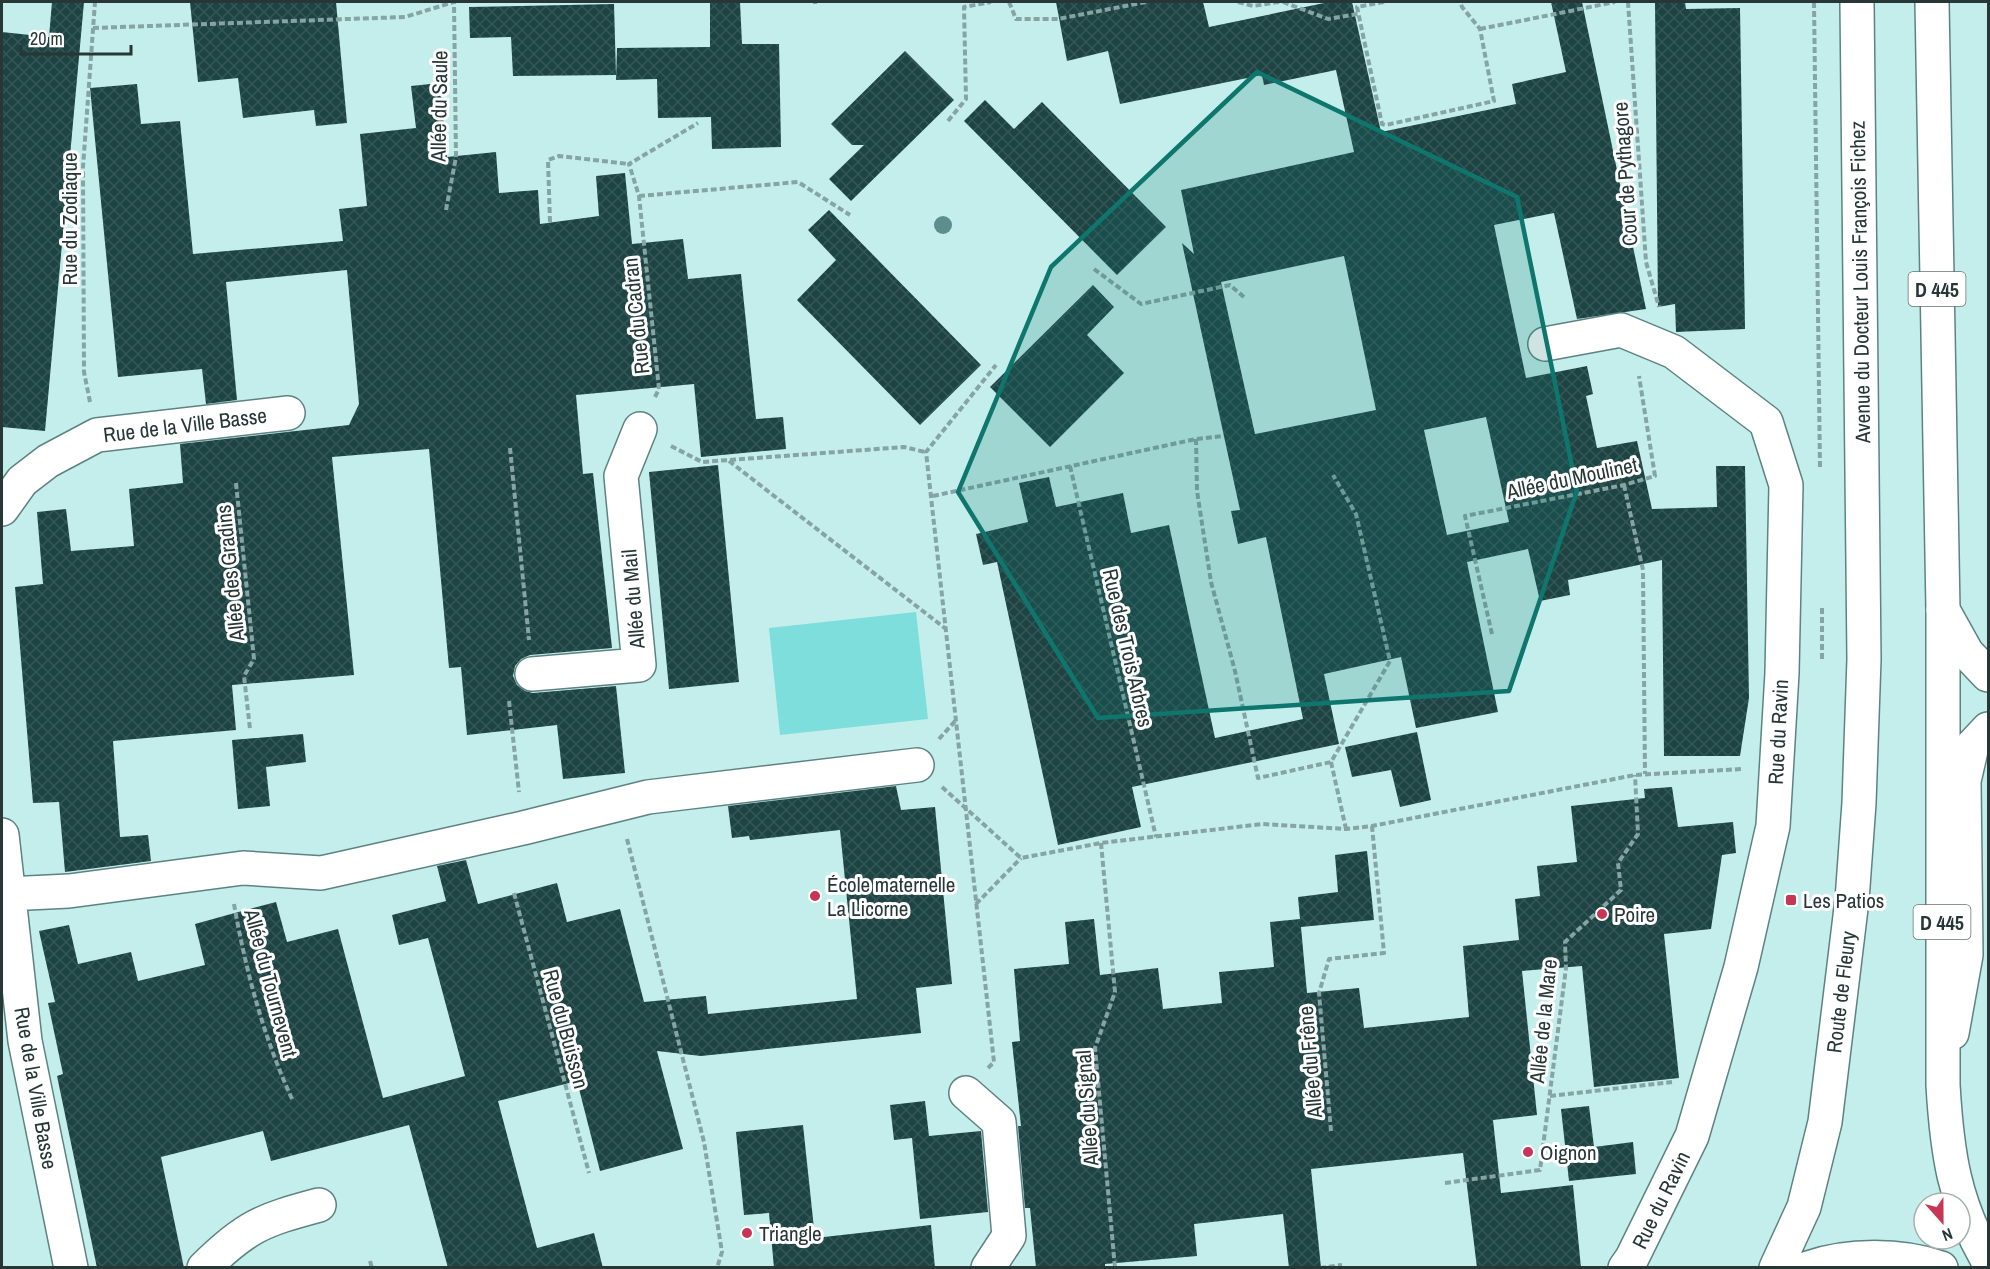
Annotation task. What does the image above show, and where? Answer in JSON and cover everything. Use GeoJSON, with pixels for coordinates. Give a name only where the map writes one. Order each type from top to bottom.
{"type":"FeatureCollection","features":[{"type":"Feature","properties":{"kind":"street","name":"Avenue du Docteur Louis François Fichez"},"geometry":{"type":"LineString","coordinates":[[1857,2],[1863,563]]}},
{"type":"Feature","properties":{"kind":"street","name":"D 445"},"geometry":{"type":"LineString","coordinates":[[1932,2],[1943,610],[1943,1085],[1950,1164],[1969,1227],[1989,1260]]}},
{"type":"Feature","properties":{"kind":"street","name":"Rue du Ravin"},"geometry":{"type":"LineString","coordinates":[[1545,344],[1621,330],[1674,352],[1766,422],[1786,485],[1782,673],[1773,826],[1741,967],[1692,1136],[1632,1258],[1624,1268]]}},
{"type":"Feature","properties":{"kind":"street","name":"Rue de la Ville Basse"},"geometry":{"type":"LineString","coordinates":[[2,510],[22,481],[57,456],[97,435],[288,413]]}},
{"type":"Feature","properties":{"kind":"street","name":"Allée du Mail"},"geometry":{"type":"LineString","coordinates":[[532,674],[639,665],[621,476],[640,429]]}},
{"type":"Feature","properties":{"kind":"street","name":"Route de Fleury"},"geometry":{"type":"LineString","coordinates":[[1776,1268],[1804,1207],[1825,1122],[1841,998],[1852,900],[1858,803],[1864,659],[1863,563]]}},
{"type":"Feature","properties":{"kind":"street"},"geometry":{"type":"LineString","coordinates":[[1943,610],[1967,653],[1989,675]]}},
{"type":"Feature","properties":{"kind":"street"},"geometry":{"type":"LineString","coordinates":[[1943,1085],[1966,955],[1964,781],[1972,746],[1989,729]]}},
{"type":"Feature","properties":{"kind":"street"},"geometry":{"type":"LineString","coordinates":[[7,894],[69,891],[243,868],[321,873],[648,797],[917,765]]}},
{"type":"Feature","properties":{"kind":"street","name":"Rue de la Ville Basse"},"geometry":{"type":"LineString","coordinates":[[2,835],[25,1041],[71,1268]]}},
{"type":"Feature","properties":{"kind":"street"},"geometry":{"type":"LineString","coordinates":[[966,1093],[999,1122],[1009,1236],[988,1268]]}},
{"type":"Feature","properties":{"kind":"street"},"geometry":{"type":"LineString","coordinates":[[204,1268],[242,1232],[269,1219],[318,1205]]}},
{"type":"Feature","properties":{"kind":"street"},"geometry":{"type":"LineString","coordinates":[[1808,1268],[1821,1263],[1875,1257],[1929,1263],[1941,1268]]}},
{"type":"Feature","properties":{"kind":"path","name":"Rue du Zodiaque"},"geometry":{"type":"LineString","coordinates":[[95,2],[83,167],[84,361],[97,435]]}},
{"type":"Feature","properties":{"kind":"path"},"geometry":{"type":"LineString","coordinates":[[93,28],[405,17],[454,2]]}},
{"type":"Feature","properties":{"kind":"path","name":"Allée du Saule"},"geometry":{"type":"LineString","coordinates":[[446,210],[456,157],[454,2]]}},
{"type":"Feature","properties":{"kind":"path"},"geometry":{"type":"LineString","coordinates":[[948,121],[966,99],[964,7],[991,2]]}},
{"type":"Feature","properties":{"kind":"path"},"geometry":{"type":"LineString","coordinates":[[1009,2],[1016,19],[1058,19],[1146,2]]}},
{"type":"Feature","properties":{"kind":"path"},"geometry":{"type":"LineString","coordinates":[[1238,2],[1252,6],[1281,2],[1328,19],[1358,14]]}},
{"type":"Feature","properties":{"kind":"path"},"geometry":{"type":"LineString","coordinates":[[1384,2],[1357,7],[1382,124],[1494,101],[1480,29],[1460,2]]}},
{"type":"Feature","properties":{"kind":"path"},"geometry":{"type":"LineString","coordinates":[[1480,29],[1615,2]]}},
{"type":"Feature","properties":{"kind":"path","name":"Cour de Pythagore"},"geometry":{"type":"LineString","coordinates":[[1628,2],[1646,262],[1659,308],[1647,341]]}},
{"type":"Feature","properties":{"kind":"path"},"geometry":{"type":"LineString","coordinates":[[1814,2],[1820,481]]}},
{"type":"Feature","properties":{"kind":"path"},"geometry":{"type":"LineString","coordinates":[[550,222],[548,160],[559,156],[629,164],[698,123]]}},
{"type":"Feature","properties":{"kind":"path","name":"Rue du Cadran"},"geometry":{"type":"LineString","coordinates":[[629,164],[639,196],[659,389],[640,429]]}},
{"type":"Feature","properties":{"kind":"path"},"geometry":{"type":"LineString","coordinates":[[639,196],[798,182],[850,215]]}},
{"type":"Feature","properties":{"kind":"path"},"geometry":{"type":"LineString","coordinates":[[1094,269],[1142,304],[1230,285],[1245,298]]}},
{"type":"Feature","properties":{"kind":"path","name":"Allée du Moulinet"},"geometry":{"type":"LineString","coordinates":[[1492,634],[1465,516],[1624,485],[1655,476],[1637,363],[1647,341]]}},
{"type":"Feature","properties":{"kind":"path"},"geometry":{"type":"LineString","coordinates":[[966,1093],[994,1062],[964,808],[933,496],[926,452],[996,365]]}},
{"type":"Feature","properties":{"kind":"path"},"geometry":{"type":"LineString","coordinates":[[640,429],[702,462],[904,447],[926,452]]}},
{"type":"Feature","properties":{"kind":"path"},"geometry":{"type":"LineString","coordinates":[[933,496],[1196,439],[1224,436]]}},
{"type":"Feature","properties":{"kind":"path"},"geometry":{"type":"LineString","coordinates":[[1196,439],[1197,491],[1211,582],[1235,671],[1258,778],[1332,762]]}},
{"type":"Feature","properties":{"kind":"path"},"geometry":{"type":"LineString","coordinates":[[729,461],[947,629]]}},
{"type":"Feature","properties":{"kind":"path","name":"Rue des Trois Arbres"},"geometry":{"type":"LineString","coordinates":[[1070,466],[1156,837]]}},
{"type":"Feature","properties":{"kind":"path"},"geometry":{"type":"LineString","coordinates":[[1333,475],[1356,514],[1390,661],[1332,762],[1346,829]]}},
{"type":"Feature","properties":{"kind":"path","name":"Allée des Gradins"},"geometry":{"type":"LineString","coordinates":[[236,483],[254,659],[244,676],[250,729]]}},
{"type":"Feature","properties":{"kind":"path"},"geometry":{"type":"LineString","coordinates":[[1624,485],[1643,570],[1645,774]]}},
{"type":"Feature","properties":{"kind":"path"},"geometry":{"type":"LineString","coordinates":[[1822,601],[1822,661]]}},
{"type":"Feature","properties":{"kind":"path"},"geometry":{"type":"LineString","coordinates":[[917,765],[1021,858]]}},
{"type":"Feature","properties":{"kind":"path"},"geometry":{"type":"LineString","coordinates":[[976,904],[1021,858],[1101,843],[1262,824],[1346,829],[1372,826],[1635,775],[1775,768]]}},
{"type":"Feature","properties":{"kind":"path","name":"Allée de la Mare"},"geometry":{"type":"LineString","coordinates":[[1445,1183],[1540,1170],[1566,968],[1565,942],[1621,890],[1618,862],[1638,834],[1635,775]]}},
{"type":"Feature","properties":{"kind":"path"},"geometry":{"type":"LineString","coordinates":[[618,804],[704,1142],[722,1252],[717,1268]]}},
{"type":"Feature","properties":{"kind":"path","name":"Allée du Frêne"},"geometry":{"type":"LineString","coordinates":[[1331,1131],[1319,993],[1329,959],[1384,953],[1372,826]]}},
{"type":"Feature","properties":{"kind":"path","name":"Allée du Signal"},"geometry":{"type":"LineString","coordinates":[[1101,843],[1115,992],[1095,1048],[1115,1268]]}},
{"type":"Feature","properties":{"kind":"path","name":"Allée du Tournevent"},"geometry":{"type":"LineString","coordinates":[[229,870],[241,942],[272,1056],[293,1101]]}},
{"type":"Feature","properties":{"kind":"path","name":"Rue du Buisson"},"geometry":{"type":"LineString","coordinates":[[514,893],[589,1173]]}},
{"type":"Feature","properties":{"kind":"path"},"geometry":{"type":"LineString","coordinates":[[1550,1096],[1709,1078]]}},
{"type":"Feature","properties":{"kind":"path"},"geometry":{"type":"LineString","coordinates":[[370,1261],[372,1268]]}},
{"type":"Feature","properties":{"kind":"path"},"geometry":{"type":"LineString","coordinates":[[1320,1268],[1342,1265]]}},
{"type":"Feature","properties":{"kind":"highlighted area"},"geometry":{"type":"Polygon","coordinates":[[[1257,72],[1517,197],[1577,491],[1509,691],[1098,718],[958,492],[1051,267],[1257,72]]]}},
{"type":"Feature","properties":{"kind":"shaded area"},"geometry":{"type":"Polygon","coordinates":[[[916,612],[928,719],[780,735],[769,628],[916,612]]]}},
{"type":"Feature","properties":{"kind":"building"},"geometry":{"type":"Polygon","coordinates":[[[52,2],[84,2],[45,431],[2,427],[2,32],[49,37],[52,2]]]}},
{"type":"Feature","properties":{"kind":"building"},"geometry":{"type":"Polygon","coordinates":[[[190,2],[336,2],[347,123],[316,126],[314,110],[243,118],[238,78],[198,82],[190,2]]]}},
{"type":"Feature","properties":{"kind":"building"},"geometry":{"type":"Polygon","coordinates":[[[740,2],[742,44],[779,44],[781,147],[712,149],[711,117],[658,118],[657,79],[616,80],[617,48],[710,47],[710,3],[740,2]]]}},
{"type":"Feature","properties":{"kind":"building"},"geometry":{"type":"Polygon","coordinates":[[[1056,2],[1203,2],[1209,27],[1329,2],[1352,2],[1381,132],[1516,104],[1512,84],[1566,72],[1551,2],[1582,2],[1646,309],[1577,319],[1554,213],[1494,225],[1526,378],[1587,366],[1593,394],[1586,396],[1597,448],[1637,441],[1652,509],[1717,507],[1716,466],[1745,466],[1749,698],[1740,756],[1664,756],[1662,560],[1568,580],[1570,595],[1540,601],[1528,549],[1467,562],[1498,712],[1416,728],[1401,657],[1324,674],[1339,744],[1132,787],[1141,827],[1058,845],[997,562],[983,565],[976,534],[1028,522],[1019,483],[1049,477],[1056,507],[1123,493],[1131,533],[1169,525],[1215,738],[1303,719],[1266,537],[1238,544],[1231,511],[1240,510],[1182,243],[1194,254],[1181,190],[1354,152],[1336,70],[1264,85],[1262,75],[1120,104],[1108,51],[1067,61],[1056,2]],[[1344,256],[1221,282],[1255,434],[1376,410],[1344,256]],[[1486,417],[1424,430],[1447,535],[1509,522],[1486,417]]]}},
{"type":"Feature","properties":{"kind":"building"},"geometry":{"type":"Polygon","coordinates":[[[1655,2],[1685,2],[1686,9],[1740,8],[1745,329],[1676,332],[1675,304],[1658,307],[1655,2]]]}},
{"type":"Feature","properties":{"kind":"building"},"geometry":{"type":"Polygon","coordinates":[[[614,4],[616,75],[513,76],[511,37],[470,38],[469,7],[614,4]]]}},
{"type":"Feature","properties":{"kind":"building"},"geometry":{"type":"Polygon","coordinates":[[[905,51],[954,100],[851,201],[829,179],[864,145],[852,145],[831,124],[905,51]]]}},
{"type":"Feature","properties":{"kind":"building"},"geometry":{"type":"Polygon","coordinates":[[[440,83],[447,157],[496,152],[499,193],[538,190],[540,224],[599,216],[596,176],[625,173],[632,244],[683,239],[688,279],[741,274],[756,419],[783,417],[786,449],[701,457],[694,384],[576,395],[583,474],[593,473],[612,648],[530,655],[521,659],[515,666],[513,676],[517,685],[533,693],[616,686],[625,773],[563,779],[557,725],[467,735],[461,667],[449,668],[429,449],[332,457],[354,675],[232,685],[236,730],[113,741],[120,837],[148,835],[151,861],[65,872],[59,802],[33,803],[15,587],[43,584],[37,512],[66,509],[71,551],[134,546],[129,489],[183,483],[180,444],[349,425],[359,404],[347,270],[226,282],[237,400],[206,404],[202,369],[118,377],[90,88],[137,84],[141,124],[180,121],[193,254],[343,241],[339,209],[367,206],[360,134],[416,128],[411,86],[440,83]]]}},
{"type":"Feature","properties":{"kind":"building"},"geometry":{"type":"Polygon","coordinates":[[[985,100],[1014,129],[1042,102],[1166,227],[1117,275],[964,121],[985,100]]]}},
{"type":"Feature","properties":{"kind":"building"},"geometry":{"type":"Polygon","coordinates":[[[829,210],[981,365],[920,425],[797,300],[836,260],[808,230],[829,210]]]}},
{"type":"Feature","properties":{"kind":"building"},"geometry":{"type":"Polygon","coordinates":[[[1093,285],[1114,307],[1087,335],[1124,373],[1050,447],[990,387],[1093,285]]]}},
{"type":"Feature","properties":{"kind":"building"},"geometry":{"type":"Polygon","coordinates":[[[718,465],[739,682],[669,689],[649,472],[718,465]]]}},
{"type":"Feature","properties":{"kind":"building"},"geometry":{"type":"Polygon","coordinates":[[[1417,732],[1431,800],[1400,807],[1391,770],[1352,777],[1345,747],[1417,732]]]}},
{"type":"Feature","properties":{"kind":"building"},"geometry":{"type":"Polygon","coordinates":[[[303,734],[306,762],[266,767],[270,806],[238,809],[232,740],[303,734]]]}},
{"type":"Feature","properties":{"kind":"building"},"geometry":{"type":"Polygon","coordinates":[[[896,786],[901,810],[935,807],[952,984],[916,988],[921,1033],[701,1056],[657,1051],[683,1149],[600,1171],[577,1081],[498,1101],[537,1248],[594,1233],[603,1268],[448,1268],[409,1125],[271,1161],[263,1131],[161,1157],[184,1268],[97,1268],[57,1076],[63,1074],[48,1003],[55,1002],[39,931],[69,925],[78,964],[131,952],[138,981],[205,965],[195,924],[276,902],[287,942],[338,929],[383,1098],[465,1076],[428,938],[399,945],[392,915],[446,901],[437,866],[466,860],[478,904],[557,883],[567,922],[620,909],[644,1002],[706,996],[708,1014],[857,999],[840,830],[750,840],[749,836],[732,838],[728,806],[896,786]]]}},
{"type":"Feature","properties":{"kind":"building"},"geometry":{"type":"Polygon","coordinates":[[[1672,787],[1678,827],[1733,822],[1736,853],[1722,855],[1711,929],[1664,934],[1679,1078],[1594,1087],[1582,966],[1522,971],[1537,1115],[1493,1120],[1501,1193],[1573,1185],[1581,1268],[1477,1268],[1463,1153],[1311,1169],[1321,1268],[1289,1268],[1283,1214],[1194,1224],[1197,1256],[1105,1264],[1105,1268],[1036,1268],[1030,1208],[1025,1208],[1018,1126],[1021,1126],[1012,1042],[1020,1041],[1014,969],[1069,964],[1065,922],[1094,919],[1100,975],[1158,968],[1163,1009],[1222,1003],[1219,972],[1274,967],[1270,922],[1300,919],[1298,897],[1338,892],[1335,855],[1367,851],[1374,920],[1301,927],[1307,993],[1359,988],[1364,1028],[1469,1017],[1463,946],[1519,940],[1515,899],[1540,896],[1537,866],[1577,862],[1571,806],[1645,798],[1644,789],[1672,787]]]}},
{"type":"Feature","properties":{"kind":"building"},"geometry":{"type":"Polygon","coordinates":[[[925,1101],[929,1136],[981,1131],[988,1212],[920,1219],[912,1138],[894,1140],[890,1105],[925,1101]]]}},
{"type":"Feature","properties":{"kind":"building"},"geometry":{"type":"Polygon","coordinates":[[[1589,1106],[1594,1147],[1633,1142],[1636,1174],[1569,1181],[1561,1109],[1589,1106]]]}},
{"type":"Feature","properties":{"kind":"building"},"geometry":{"type":"Polygon","coordinates":[[[803,1125],[815,1238],[931,1225],[935,1268],[774,1268],[769,1213],[744,1215],[736,1132],[803,1125]]]}},
{"type":"Feature","properties":{"kind":"place","name":"École maternelle La Licorne"},"geometry":{"type":"Point","coordinates":[815,896]}},
{"type":"Feature","properties":{"kind":"place","name":"Les Patios"},"geometry":{"type":"Point","coordinates":[1791,900]}},
{"type":"Feature","properties":{"kind":"place","name":"Poire"},"geometry":{"type":"Point","coordinates":[1602,914]}},
{"type":"Feature","properties":{"kind":"place","name":"Oignon"},"geometry":{"type":"Point","coordinates":[1528,1152]}},
{"type":"Feature","properties":{"kind":"place","name":"Triangle"},"geometry":{"type":"Point","coordinates":[747,1233]}}]}
